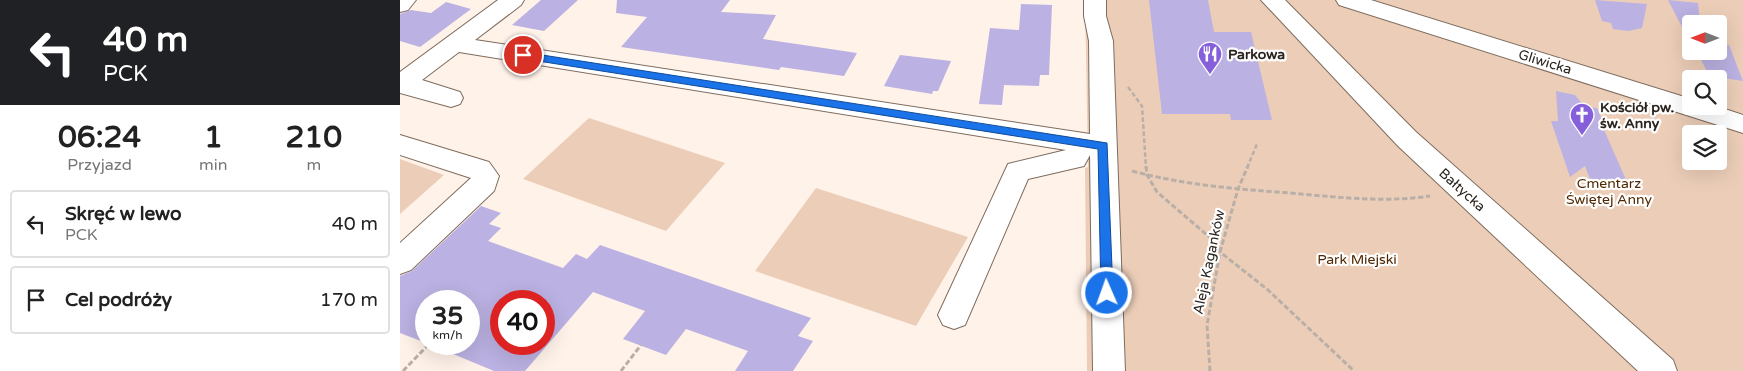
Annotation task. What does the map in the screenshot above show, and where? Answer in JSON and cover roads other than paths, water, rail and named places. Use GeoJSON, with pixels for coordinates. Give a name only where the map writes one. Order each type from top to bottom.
{"type":"FeatureCollection","features":[{"type":"Feature","properties":{"kind":"street"},"geometry":{"type":"LineString","coordinates":[[400,5],[405,0]]}},
{"type":"Feature","properties":{"kind":"street"},"geometry":{"type":"LineString","coordinates":[[401,84],[512,0]]}},
{"type":"Feature","properties":{"kind":"street"},"geometry":{"type":"LineString","coordinates":[[1095,0],[1101,41],[1102,74],[1093,144],[1110,371]]}},
{"type":"Feature","properties":{"kind":"street"},"geometry":{"type":"LineString","coordinates":[[1101,41],[1110,0]]}},
{"type":"Feature","properties":{"kind":"street","name":"Bałtycka"},"geometry":{"type":"LineString","coordinates":[[1272,0],[1407,139],[1661,371]]}},
{"type":"Feature","properties":{"kind":"street","name":"Gliwicka"},"geometry":{"type":"LineString","coordinates":[[1347,0],[1743,124]]}},
{"type":"Feature","properties":{"kind":"street"},"geometry":{"type":"LineString","coordinates":[[455,43],[1093,144]]}},
{"type":"Feature","properties":{"kind":"street"},"geometry":{"type":"LineString","coordinates":[[401,84],[451,98]]}},
{"type":"Feature","properties":{"kind":"street"},"geometry":{"type":"LineString","coordinates":[[954,315],[1018,170],[1075,159],[1093,144]]}},
{"type":"Feature","properties":{"kind":"street"},"geometry":{"type":"LineString","coordinates":[[400,145],[478,170],[485,176],[484,183],[400,260]]}},
{"type":"Feature","properties":{"kind":"place","name":"Parkowa"},"geometry":{"type":"Point","coordinates":[1210,75]}},
{"type":"Feature","properties":{"kind":"place","name":"Kościół pw. św. Anny"},"geometry":{"type":"Point","coordinates":[1582,136]}},
{"type":"Feature","properties":{"kind":"park label","name":"Cmentarz Świętej Anny"},"geometry":{"type":"Point","coordinates":[1609,192]}},
{"type":"Feature","properties":{"kind":"park label","name":"Park Miejski"},"geometry":{"type":"Point","coordinates":[1357,259]}}]}
